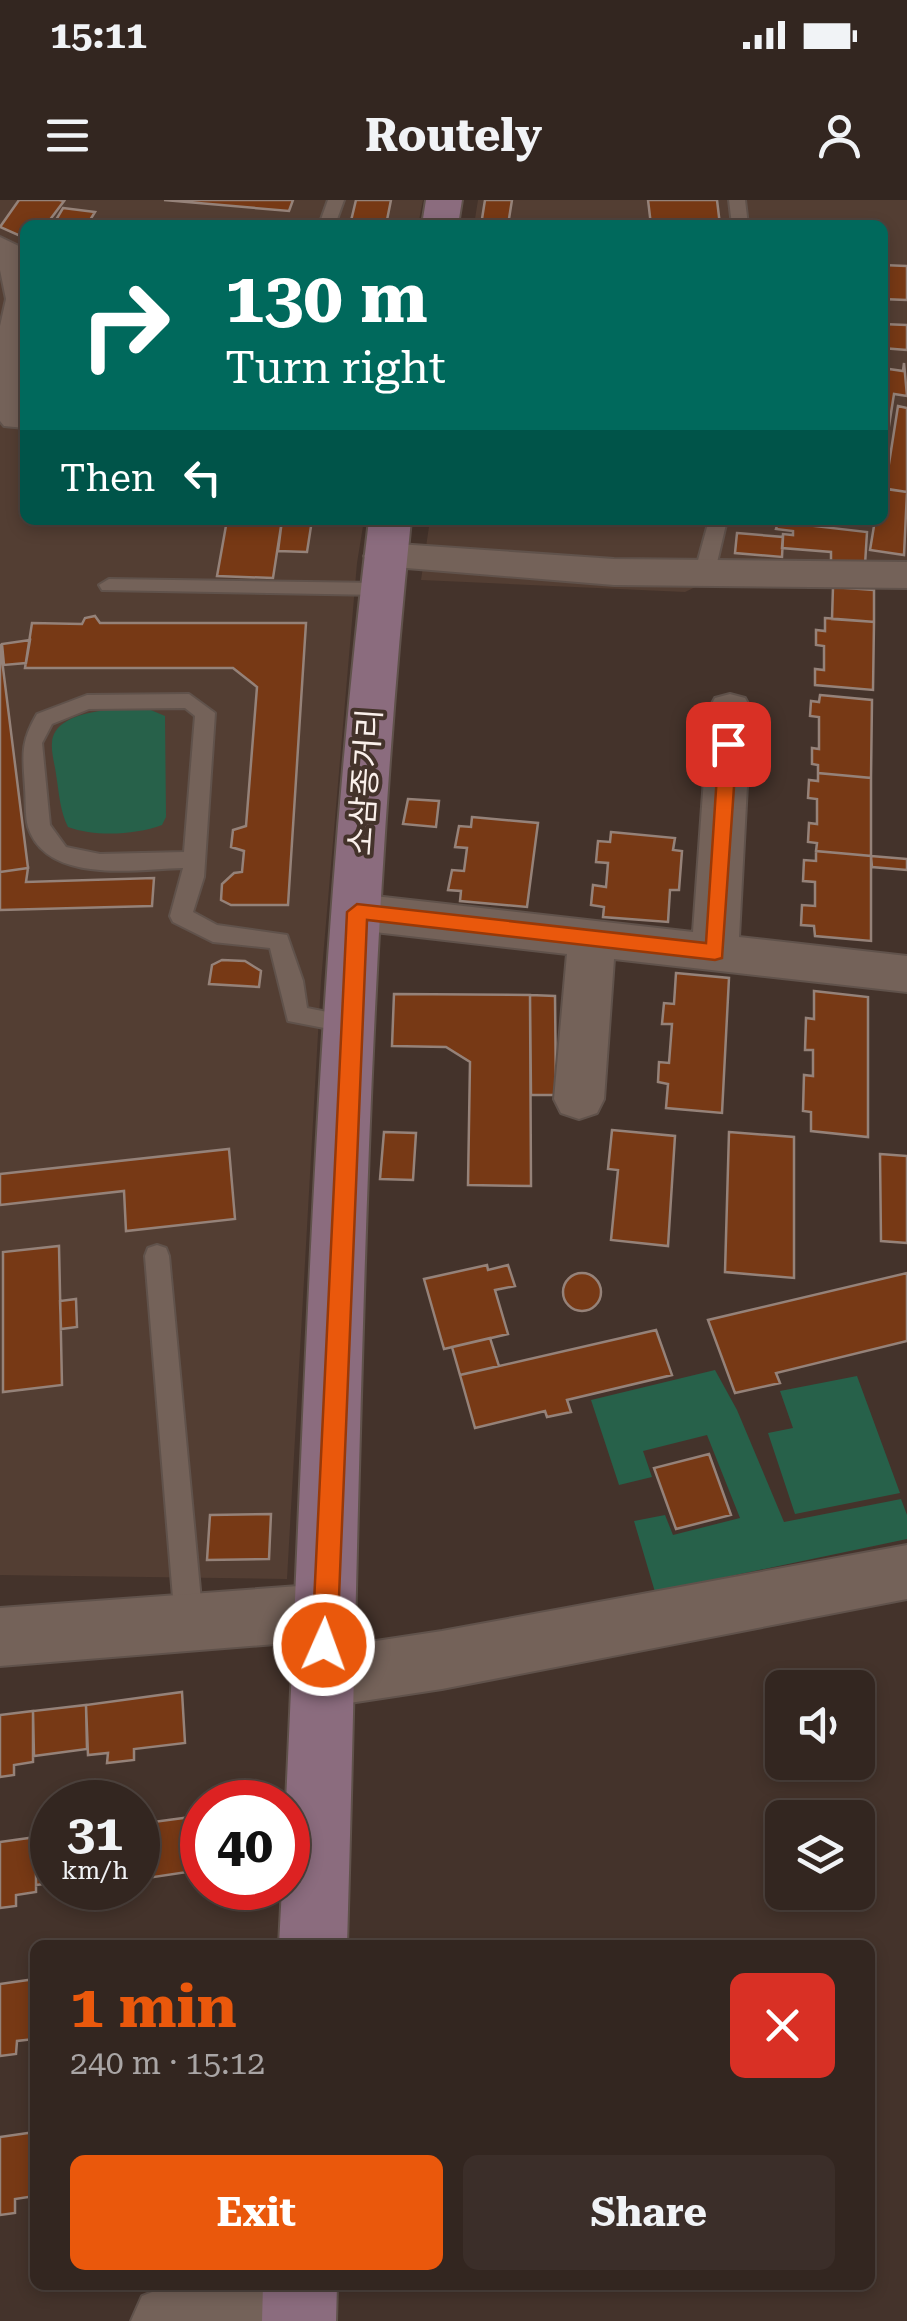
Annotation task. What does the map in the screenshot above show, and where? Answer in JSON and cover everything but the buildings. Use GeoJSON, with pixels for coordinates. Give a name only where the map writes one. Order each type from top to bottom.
{"type":"FeatureCollection","features":[{"type":"Feature","properties":{"kind":"street"},"geometry":{"type":"LineString","coordinates":[[0,246],[16,258],[20,278]]}},
{"type":"Feature","properties":{"kind":"street"},"geometry":{"type":"LineString","coordinates":[[14,417],[4,390],[20,317]]}},
{"type":"Feature","properties":{"kind":"street"},"geometry":{"type":"LineString","coordinates":[[385,555],[614,572],[907,575]]}},
{"type":"Feature","properties":{"kind":"street","name":"소삼종거리"},"geometry":{"type":"LineString","coordinates":[[313,1940],[350,1024],[385,555]]}},
{"type":"Feature","properties":{"kind":"street"},"geometry":{"type":"LineString","coordinates":[[715,952],[730,710]]}},
{"type":"Feature","properties":{"kind":"street"},"geometry":{"type":"LineString","coordinates":[[357,912],[907,974]]}},
{"type":"Feature","properties":{"kind":"street"},"geometry":{"type":"LineString","coordinates":[[580,1100],[592,938]]}},
{"type":"Feature","properties":{"kind":"street"},"geometry":{"type":"LineString","coordinates":[[323,1678],[462,1656],[907,1572]]}},
{"type":"Feature","properties":{"kind":"street"},"geometry":{"type":"LineString","coordinates":[[0,1637],[326,1612]]}},
{"type":"Feature","properties":{"kind":"street"},"geometry":{"type":"LineString","coordinates":[[167,2321],[300,2302]]}},
{"type":"Feature","properties":{"kind":"lane"},"geometry":{"type":"LineString","coordinates":[[705,571],[717,525]]}},
{"type":"Feature","properties":{"kind":"lane"},"geometry":{"type":"LineString","coordinates":[[109,585],[385,555]]}},
{"type":"Feature","properties":{"kind":"lane"},"geometry":{"type":"LineString","coordinates":[[194,860],[100,862],[59,853],[38,827],[32,743],[44,719],[88,702],[189,701],[205,713],[194,860],[181,916],[213,932],[279,941],[292,981],[296,1014],[350,1024]]}},
{"type":"Feature","properties":{"kind":"lane"},"geometry":{"type":"LineString","coordinates":[[158,1256],[189,1622]]}},
{"type":"Feature","properties":{"kind":"shaded area"},"geometry":{"type":"Polygon","coordinates":[[[0,200],[423,200],[419,220],[20,220],[20,525],[363,525],[321,981],[287,1579],[0,1575],[0,200]]]}},
{"type":"Feature","properties":{"kind":"shaded area"},"geometry":{"type":"Polygon","coordinates":[[[478,200],[907,200],[907,585],[710,580],[685,592],[421,580],[429,525],[888,525],[888,220],[475,220],[478,200]]]}},
{"type":"Feature","properties":{"kind":"green space"},"geometry":{"type":"Polygon","coordinates":[[[146,708],[165,716],[166,817],[162,825],[115,834],[68,827],[53,755],[56,731],[64,723],[90,713],[146,708]]]}},
{"type":"Feature","properties":{"kind":"green space"},"geometry":{"type":"Polygon","coordinates":[[[715,1370],[737,1410],[784,1522],[901,1499],[907,1515],[907,1539],[655,1592],[634,1521],[665,1515],[673,1535],[740,1518],[707,1435],[643,1451],[652,1477],[619,1485],[591,1400],[715,1370]]]}},
{"type":"Feature","properties":{"kind":"green space"},"geometry":{"type":"Polygon","coordinates":[[[857,1376],[900,1493],[795,1514],[768,1433],[793,1428],[780,1391],[857,1376]]]}},
{"type":"Feature","properties":{"kind":"route"},"geometry":{"type":"LineString","coordinates":[[324,1645],[346,1086],[357,912],[715,952],[728,744]]}}]}
